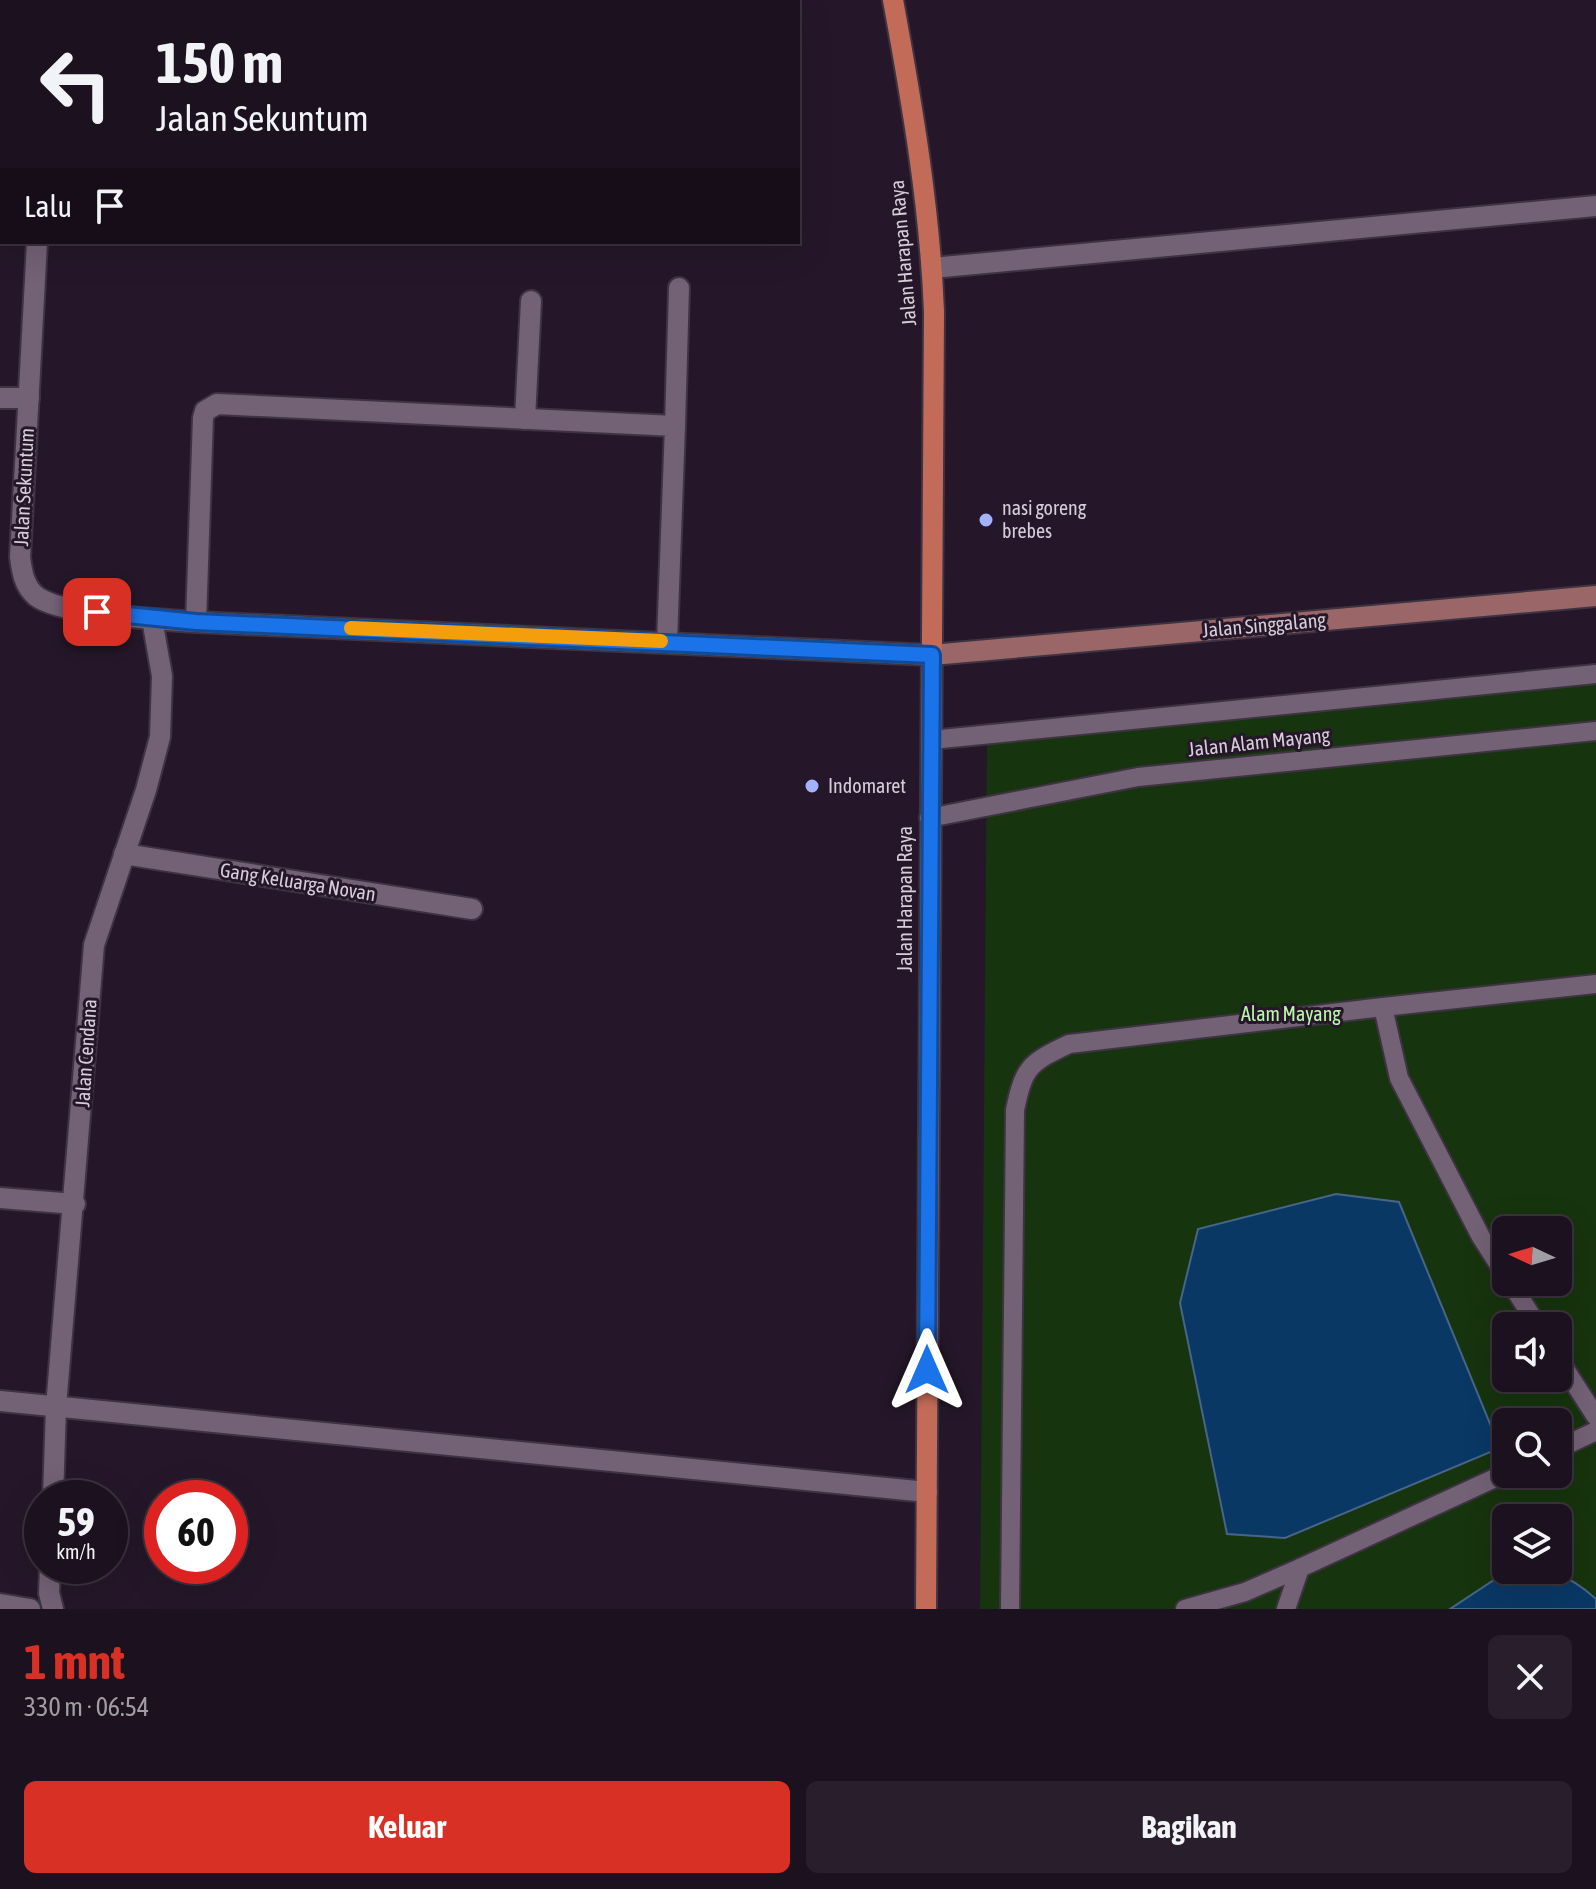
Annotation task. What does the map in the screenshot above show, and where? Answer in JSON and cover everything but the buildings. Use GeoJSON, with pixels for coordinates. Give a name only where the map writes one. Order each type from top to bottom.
{"type":"FeatureCollection","features":[{"type":"Feature","properties":{"kind":"main road","name":"Jalan Harapan Raya"},"geometry":{"type":"LineString","coordinates":[[893,0],[918,151],[932,268],[926,1609]]}},
{"type":"Feature","properties":{"kind":"main road","name":"Jalan Singgalang"},"geometry":{"type":"LineString","coordinates":[[932,655],[1596,596]]}},
{"type":"Feature","properties":{"kind":"street"},"geometry":{"type":"LineString","coordinates":[[932,268],[1596,206]]}},
{"type":"Feature","properties":{"kind":"street","name":"Jalan Sekuntum"},"geometry":{"type":"LineString","coordinates":[[37,244],[20,557],[27,587],[48,603],[152,619],[196,622],[932,655]]}},
{"type":"Feature","properties":{"kind":"street"},"geometry":{"type":"LineString","coordinates":[[667,642],[679,288]]}},
{"type":"Feature","properties":{"kind":"street"},"geometry":{"type":"LineString","coordinates":[[525,419],[531,301]]}},
{"type":"Feature","properties":{"kind":"street"},"geometry":{"type":"LineString","coordinates":[[0,398],[29,398]]}},
{"type":"Feature","properties":{"kind":"street"},"geometry":{"type":"LineString","coordinates":[[196,622],[203,418],[211,406],[675,426]]}},
{"type":"Feature","properties":{"kind":"street","name":"Jalan Cendana"},"geometry":{"type":"LineString","coordinates":[[54,1480],[56,1407],[94,945],[160,737],[162,676],[152,619]]}},
{"type":"Feature","properties":{"kind":"street","name":"Gang Keluarga Novan"},"geometry":{"type":"LineString","coordinates":[[124,854],[472,909]]}},
{"type":"Feature","properties":{"kind":"street"},"geometry":{"type":"LineString","coordinates":[[0,1198],[75,1204]]}},
{"type":"Feature","properties":{"kind":"street"},"geometry":{"type":"LineString","coordinates":[[0,1401],[927,1492]]}},
{"type":"Feature","properties":{"kind":"street"},"geometry":{"type":"LineString","coordinates":[[49,1584],[53,1609]]}},
{"type":"Feature","properties":{"kind":"street"},"geometry":{"type":"LineString","coordinates":[[0,1604],[30,1609]]}},
{"type":"Feature","properties":{"kind":"lane"},"geometry":{"type":"LineString","coordinates":[[931,740],[1596,674]]}},
{"type":"Feature","properties":{"kind":"lane","name":"Jalan Alam Mayang"},"geometry":{"type":"LineString","coordinates":[[929,818],[1138,777],[1596,731]]}},
{"type":"Feature","properties":{"kind":"lane"},"geometry":{"type":"LineString","coordinates":[[1010,1609],[1015,1110],[1022,1078],[1041,1057],[1069,1044],[1596,984]]}},
{"type":"Feature","properties":{"kind":"lane"},"geometry":{"type":"LineString","coordinates":[[1383,1007],[1399,1078],[1492,1254]]}},
{"type":"Feature","properties":{"kind":"lane"},"geometry":{"type":"LineString","coordinates":[[1572,1380],[1596,1417]]}},
{"type":"Feature","properties":{"kind":"lane"},"geometry":{"type":"LineString","coordinates":[[1572,1442],[1596,1431]]}},
{"type":"Feature","properties":{"kind":"lane"},"geometry":{"type":"LineString","coordinates":[[1185,1609],[1245,1592],[1492,1479]]}},
{"type":"Feature","properties":{"kind":"lane"},"geometry":{"type":"LineString","coordinates":[[1286,1609],[1300,1568]]}},
{"type":"Feature","properties":{"kind":"green space","name":"Alam Mayang"},"geometry":{"type":"Polygon","coordinates":[[[1596,667],[1596,1609],[980,1609],[987,738],[1596,667]]]}},
{"type":"Feature","properties":{"kind":"water"},"geometry":{"type":"Polygon","coordinates":[[[1336,1194],[1399,1202],[1492,1429],[1492,1451],[1285,1538],[1227,1534],[1180,1303],[1198,1229],[1336,1194]]]}},
{"type":"Feature","properties":{"kind":"water"},"geometry":{"type":"Polygon","coordinates":[[[1492,1581],[1492,1584],[1572,1584],[1572,1582],[1596,1599],[1596,1609],[1450,1609],[1492,1581]]]}},
{"type":"Feature","properties":{"kind":"slow traffic"},"geometry":{"type":"LineString","coordinates":[[351,628],[661,641]]}},
{"type":"Feature","properties":{"kind":"place","name":"nasi goreng brebes"},"geometry":{"type":"Point","coordinates":[986,520]}},
{"type":"Feature","properties":{"kind":"place","name":"Indomaret"},"geometry":{"type":"Point","coordinates":[812,786]}},
{"type":"Feature","properties":{"kind":"route"},"geometry":{"type":"LineString","coordinates":[[97,612],[196,622],[932,655],[927,1370]]}}]}
